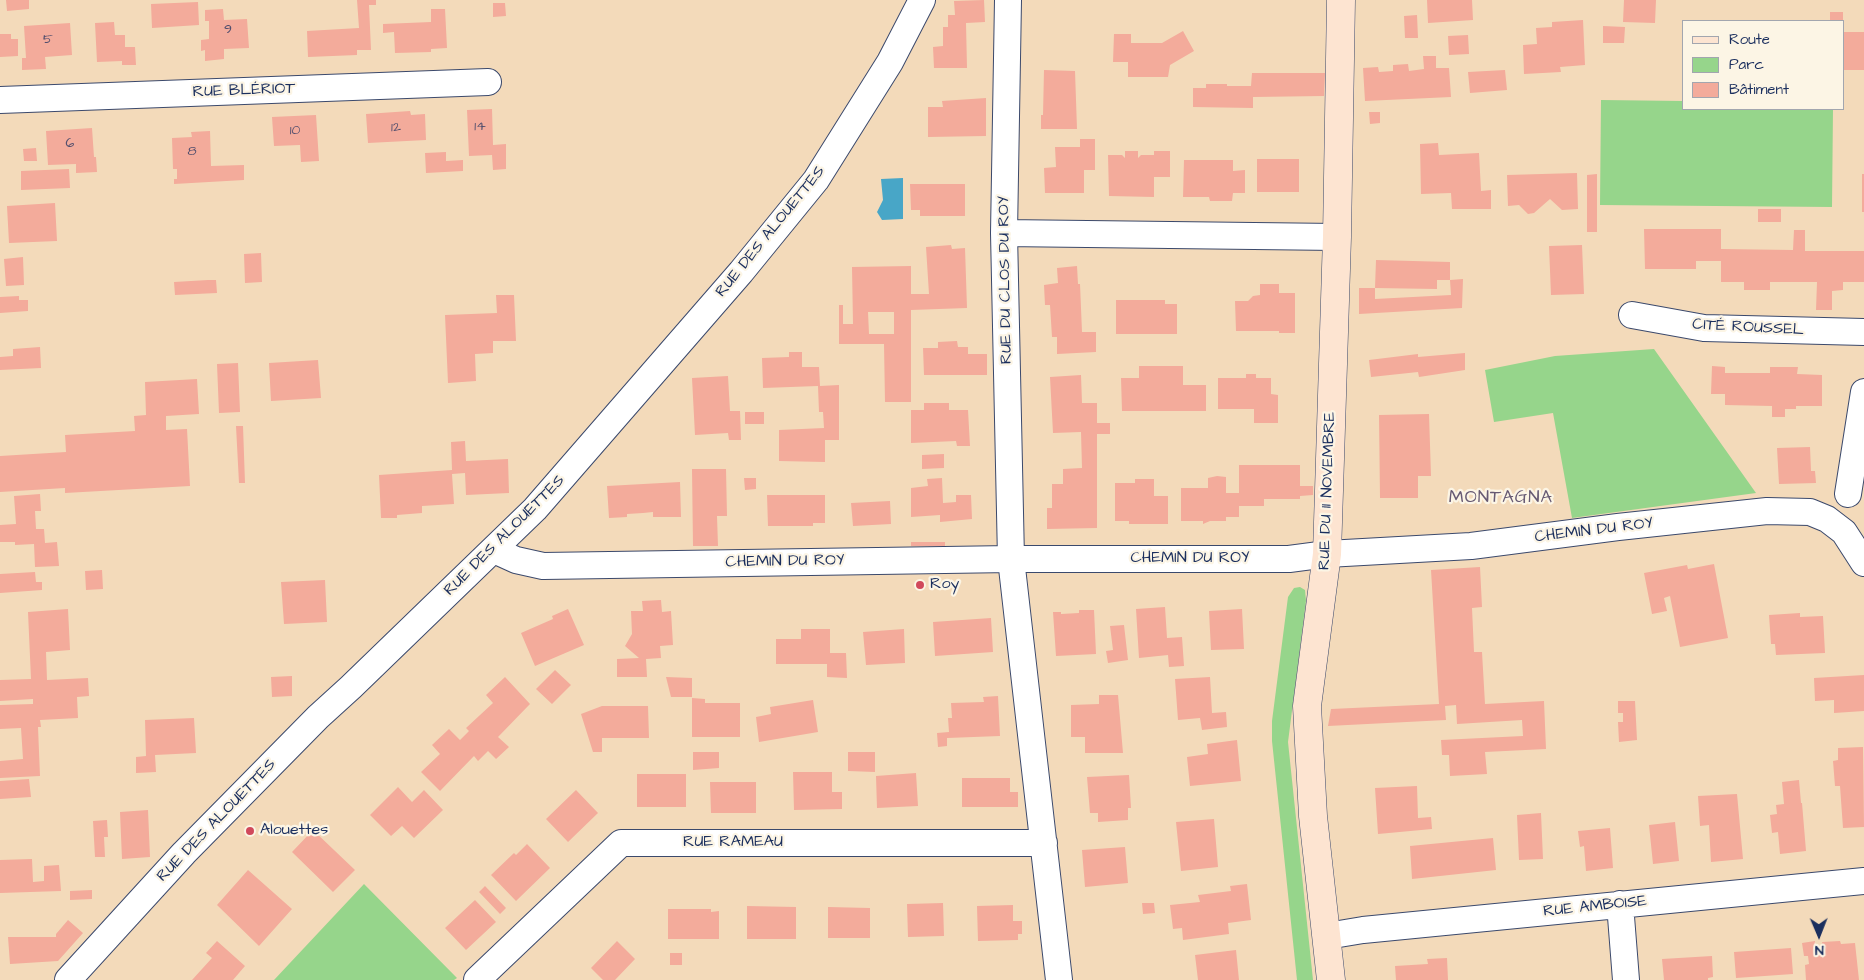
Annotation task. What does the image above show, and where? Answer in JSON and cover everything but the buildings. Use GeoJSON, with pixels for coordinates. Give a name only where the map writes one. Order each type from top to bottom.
{"type":"FeatureCollection","features":[{"type":"Feature","properties":{"kind":"street","name":"RUE DES ALOUETTES"},"geometry":{"type":"LineString","coordinates":[[68,980],[184,853],[311,724],[535,509],[741,272],[816,180],[890,62],[922,0]]}},
{"type":"Feature","properties":{"kind":"street","name":"RUE DU CLOS DU ROY"},"geometry":{"type":"LineString","coordinates":[[1008,0],[1004,233],[1010,559]]}},
{"type":"Feature","properties":{"kind":"street","name":"RUE DU 11 NOVEMBRE"},"geometry":{"type":"LineString","coordinates":[[1331,980],[1314,816],[1307,706],[1327,554],[1336,237],[1340,0]]}},
{"type":"Feature","properties":{"kind":"street","name":"RUE BLÉRIOT"},"geometry":{"type":"LineString","coordinates":[[0,100],[488,82]]}},
{"type":"Feature","properties":{"kind":"street"},"geometry":{"type":"LineString","coordinates":[[1004,233],[1336,237]]}},
{"type":"Feature","properties":{"kind":"street","name":"CITÉ ROUSSEL"},"geometry":{"type":"LineString","coordinates":[[1632,315],[1704,328],[1864,332]]}},
{"type":"Feature","properties":{"kind":"street"},"geometry":{"type":"LineString","coordinates":[[1848,494],[1864,392]]}},
{"type":"Feature","properties":{"kind":"street","name":"CHEMIN DU ROY"},"geometry":{"type":"LineString","coordinates":[[494,550],[516,560],[544,566],[1010,559],[1289,559],[1327,554],[1471,546],[1618,527],[1776,511],[1810,512],[1827,519],[1844,532],[1864,563]]}},
{"type":"Feature","properties":{"kind":"street"},"geometry":{"type":"LineString","coordinates":[[1010,559],[1060,980]]}},
{"type":"Feature","properties":{"kind":"street","name":"RUE RAMEAU"},"geometry":{"type":"LineString","coordinates":[[477,980],[621,843],[1044,843]]}},
{"type":"Feature","properties":{"kind":"street","name":"RUE AMBOISE"},"geometry":{"type":"LineString","coordinates":[[1327,936],[1363,930],[1864,881]]}},
{"type":"Feature","properties":{"kind":"street"},"geometry":{"type":"LineString","coordinates":[[1620,904],[1626,980]]}},
{"type":"Feature","properties":{"kind":"green space"},"geometry":{"type":"Polygon","coordinates":[[[1601,100],[1682,101],[1682,110],[1833,110],[1832,207],[1600,205],[1601,100]]]}},
{"type":"Feature","properties":{"kind":"green space"},"geometry":{"type":"Polygon","coordinates":[[[1654,349],[1756,493],[1572,518],[1553,413],[1494,422],[1485,370],[1555,356],[1654,349]]]}},
{"type":"Feature","properties":{"kind":"green space"},"geometry":{"type":"Polygon","coordinates":[[[1300,587],[1305,590],[1306,601],[1288,742],[1313,980],[1297,980],[1272,741],[1272,721],[1288,597],[1294,588],[1300,587]]]}},
{"type":"Feature","properties":{"kind":"green space"},"geometry":{"type":"Polygon","coordinates":[[[364,884],[457,978],[454,980],[274,980],[364,884]]]}},
{"type":"Feature","properties":{"kind":"water"},"geometry":{"type":"Polygon","coordinates":[[[903,178],[903,219],[882,220],[877,212],[883,200],[881,179],[903,178]]]}},
{"type":"Feature","properties":{"kind":"place","name":"Roy"},"geometry":{"type":"Point","coordinates":[920,585]}},
{"type":"Feature","properties":{"kind":"place","name":"Alouettes"},"geometry":{"type":"Point","coordinates":[250,831]}},
{"type":"Feature","properties":{"kind":"district","name":"MONTAGNA"},"geometry":{"type":"Point","coordinates":[1501,498]}}]}
